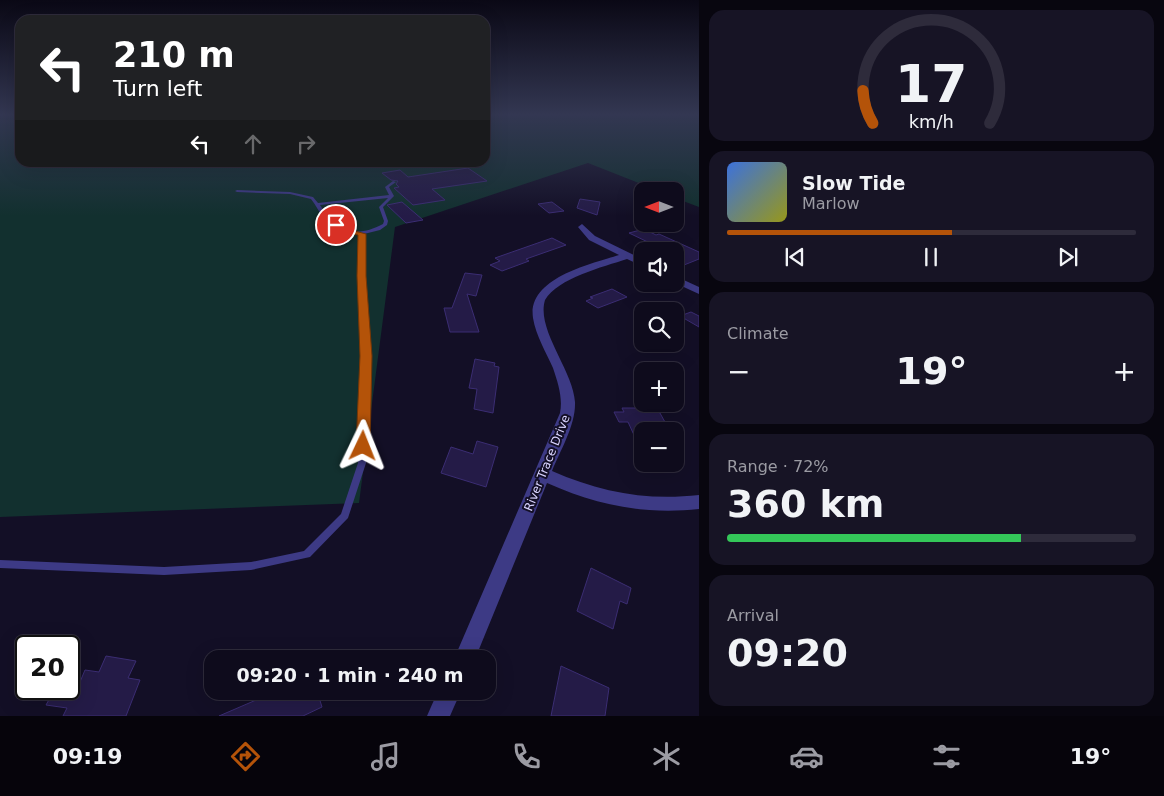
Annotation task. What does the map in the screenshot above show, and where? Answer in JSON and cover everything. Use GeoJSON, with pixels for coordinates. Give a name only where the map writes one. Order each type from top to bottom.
{"type":"FeatureCollection","features":[{"type":"Feature","properties":{"kind":"street"},"geometry":{"type":"LineString","coordinates":[[582,227],[592,238],[634,259]]}},
{"type":"Feature","properties":{"kind":"street","name":"River Trace Drive"},"geometry":{"type":"LineString","coordinates":[[468,650],[563,426],[568,408],[563,375],[539,320],[538,307],[541,297],[549,288],[561,281],[627,256]]}},
{"type":"Feature","properties":{"kind":"street"},"geometry":{"type":"LineString","coordinates":[[684,284],[699,291]]}},
{"type":"Feature","properties":{"kind":"street"},"geometry":{"type":"LineString","coordinates":[[543,474],[576,489],[612,500],[648,505],[699,502]]}},
{"type":"Feature","properties":{"kind":"street"},"geometry":{"type":"LineString","coordinates":[[438,716],[446,700]]}},
{"type":"Feature","properties":{"kind":"lane"},"geometry":{"type":"LineString","coordinates":[[392,196],[387,186],[394,182]]}},
{"type":"Feature","properties":{"kind":"lane"},"geometry":{"type":"LineString","coordinates":[[237,191],[290,192],[312,198],[318,204],[327,220],[341,230],[362,234],[385,225],[386,221],[381,207],[392,196]]}},
{"type":"Feature","properties":{"kind":"lane"},"geometry":{"type":"LineString","coordinates":[[318,204],[392,196]]}},
{"type":"Feature","properties":{"kind":"lane"},"geometry":{"type":"LineString","coordinates":[[0,564],[164,571],[251,566],[307,554],[345,516],[362,463],[366,356],[361,276],[362,234]]}},
{"type":"Feature","properties":{"kind":"green space"},"geometry":{"type":"Polygon","coordinates":[[[0,148],[15,148],[15,167],[490,167],[490,148],[699,148],[699,207],[684,201],[684,182],[636,182],[588,163],[395,227],[359,503],[0,517],[0,148]]]}},
{"type":"Feature","properties":{"kind":"building"},"geometry":{"type":"Polygon","coordinates":[[[468,168],[487,181],[432,189],[445,200],[413,205],[394,188],[399,187],[396,184],[398,181],[391,180],[382,173],[400,170],[408,177],[468,168]]]}},
{"type":"Feature","properties":{"kind":"building"},"geometry":{"type":"Polygon","coordinates":[[[580,199],[600,202],[597,215],[577,208],[580,199]]]}},
{"type":"Feature","properties":{"kind":"building"},"geometry":{"type":"Polygon","coordinates":[[[402,202],[423,220],[406,223],[387,205],[402,202]]]}},
{"type":"Feature","properties":{"kind":"building"},"geometry":{"type":"Polygon","coordinates":[[[552,202],[564,211],[549,213],[538,204],[552,202]]]}},
{"type":"Feature","properties":{"kind":"building"},"geometry":{"type":"Polygon","coordinates":[[[650,232],[677,242],[648,242],[629,233],[650,232]]]}},
{"type":"Feature","properties":{"kind":"building"},"geometry":{"type":"Polygon","coordinates":[[[552,238],[566,245],[526,259],[529,261],[502,271],[490,265],[500,261],[495,258],[552,238]]]}},
{"type":"Feature","properties":{"kind":"building"},"geometry":{"type":"Polygon","coordinates":[[[684,245],[699,252],[699,259],[684,265],[684,245]]]}},
{"type":"Feature","properties":{"kind":"building"},"geometry":{"type":"Polygon","coordinates":[[[465,273],[482,275],[476,296],[467,294],[479,332],[450,332],[444,308],[452,308],[465,273]]]}},
{"type":"Feature","properties":{"kind":"building"},"geometry":{"type":"Polygon","coordinates":[[[612,289],[627,297],[598,308],[586,301],[593,298],[590,297],[612,289]]]}},
{"type":"Feature","properties":{"kind":"building"},"geometry":{"type":"Polygon","coordinates":[[[691,312],[699,316],[699,327],[684,318],[684,315],[691,312]]]}},
{"type":"Feature","properties":{"kind":"building"},"geometry":{"type":"Polygon","coordinates":[[[475,359],[495,363],[494,366],[499,367],[493,413],[474,409],[477,389],[469,388],[475,359]]]}},
{"type":"Feature","properties":{"kind":"building"},"geometry":{"type":"Polygon","coordinates":[[[622,408],[634,408],[634,412],[659,412],[665,422],[634,422],[634,435],[628,422],[619,422],[614,412],[624,412],[622,408]]]}},
{"type":"Feature","properties":{"kind":"building"},"geometry":{"type":"Polygon","coordinates":[[[477,441],[498,447],[486,487],[441,473],[451,447],[473,454],[477,441]]]}},
{"type":"Feature","properties":{"kind":"building"},"geometry":{"type":"Polygon","coordinates":[[[591,568],[631,588],[627,604],[620,601],[613,629],[577,611],[591,568]]]}},
{"type":"Feature","properties":{"kind":"building"},"geometry":{"type":"Polygon","coordinates":[[[106,656],[136,661],[128,678],[140,680],[126,716],[63,716],[67,708],[46,705],[49,700],[80,700],[80,682],[85,670],[99,672],[106,656]]]}},
{"type":"Feature","properties":{"kind":"building"},"geometry":{"type":"Polygon","coordinates":[[[561,666],[609,688],[605,716],[551,716],[561,666]]]}},
{"type":"Feature","properties":{"kind":"building"},"geometry":{"type":"Polygon","coordinates":[[[256,700],[320,700],[322,707],[303,716],[219,716],[256,700]]]}},
{"type":"Feature","properties":{"kind":"route"},"geometry":{"type":"LineString","coordinates":[[336,225],[341,230],[362,234],[361,276],[366,356],[363,446]]}}]}
